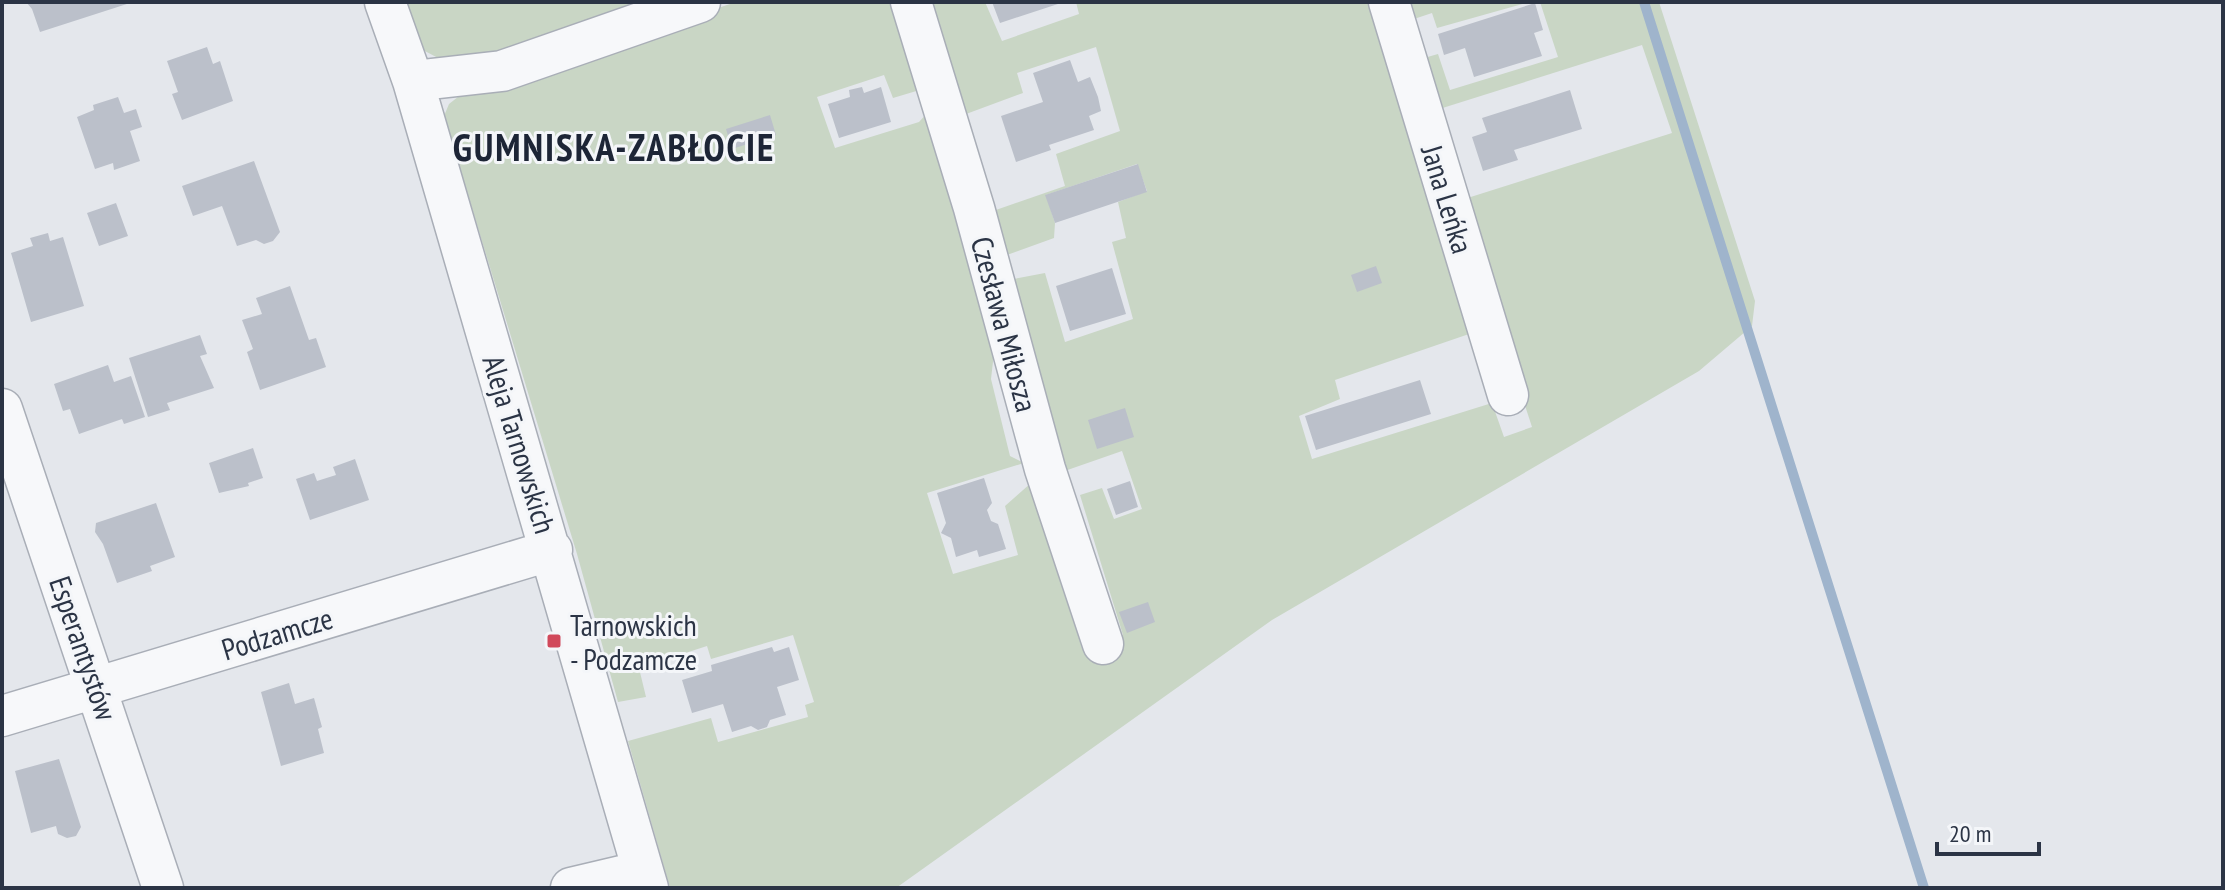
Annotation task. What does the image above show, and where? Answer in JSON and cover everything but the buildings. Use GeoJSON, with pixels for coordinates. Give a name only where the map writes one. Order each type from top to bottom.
{"type":"FeatureCollection","features":[{"type":"Feature","properties":{"kind":"street","name":"Aleja Tarnowskich"},"geometry":{"type":"LineString","coordinates":[[385,2],[413,81],[552,550],[645,879]]}},
{"type":"Feature","properties":{"kind":"street"},"geometry":{"type":"LineString","coordinates":[[413,81],[502,71],[700,2]]}},
{"type":"Feature","properties":{"kind":"street","name":"Czesława Miłosza"},"geometry":{"type":"LineString","coordinates":[[911,2],[974,208],[1045,469],[1103,644]]}},
{"type":"Feature","properties":{"kind":"street","name":"Jana Leńka"},"geometry":{"type":"LineString","coordinates":[[1389,2],[1508,395]]}},
{"type":"Feature","properties":{"kind":"street","name":"Esperantystów"},"geometry":{"type":"LineString","coordinates":[[2,409],[98,686],[163,888]]}},
{"type":"Feature","properties":{"kind":"street","name":"Podzamcze"},"geometry":{"type":"LineString","coordinates":[[2,716],[552,550]]}},
{"type":"Feature","properties":{"kind":"street"},"geometry":{"type":"LineString","coordinates":[[571,888],[645,879]]}},
{"type":"Feature","properties":{"kind":"green space"},"geometry":{"type":"Polygon","coordinates":[[[407,2],[674,2],[455,67],[423,50],[407,2]]]}},
{"type":"Feature","properties":{"kind":"green space"},"geometry":{"type":"Polygon","coordinates":[[[736,2],[899,2],[923,89],[893,98],[884,75],[817,97],[835,148],[919,122],[930,110],[994,353],[991,379],[1010,456],[1024,463],[927,493],[953,574],[1018,555],[1005,506],[1031,483],[1082,648],[1123,635],[1080,495],[1102,488],[1114,519],[1142,509],[1122,451],[1056,474],[1014,279],[1045,273],[1065,342],[1133,319],[1112,242],[1126,238],[1118,202],[1147,191],[1137,164],[1046,195],[1055,223],[1054,238],[1007,255],[993,211],[1065,186],[1056,154],[1120,131],[1096,47],[1017,73],[1023,93],[958,117],[921,2],[985,2],[1002,41],[1079,14],[1076,2],[1374,2],[1469,334],[1335,380],[1340,399],[1299,416],[1312,459],[1492,403],[1504,437],[1532,427],[1458,201],[1672,133],[1642,45],[1433,111],[1417,60],[1438,54],[1450,90],[1558,57],[1540,2],[1659,2],[1755,301],[1752,326],[1699,371],[1272,620],[896,888],[670,888],[628,741],[711,718],[718,742],[808,717],[805,705],[814,702],[793,635],[711,659],[707,646],[639,668],[646,697],[618,702],[577,554],[444,116],[449,104],[463,93],[736,2]]]}},
{"type":"Feature","properties":{"kind":"green space"},"geometry":{"type":"Polygon","coordinates":[[[1398,2],[1530,2],[1437,28],[1432,13],[1405,22],[1398,2]]]}},
{"type":"Feature","properties":{"kind":"waterway"},"geometry":{"type":"LineString","coordinates":[[1644,2],[1924,888]]}},
{"type":"Feature","properties":{"kind":"place","name":"Tarnowskich - Podzamcze"},"geometry":{"type":"Point","coordinates":[554,641]}},
{"type":"Feature","properties":{"kind":"district","name":"GUMNISKA-ZABŁOCIE"},"geometry":{"type":"Point","coordinates":[614,146]}}]}
